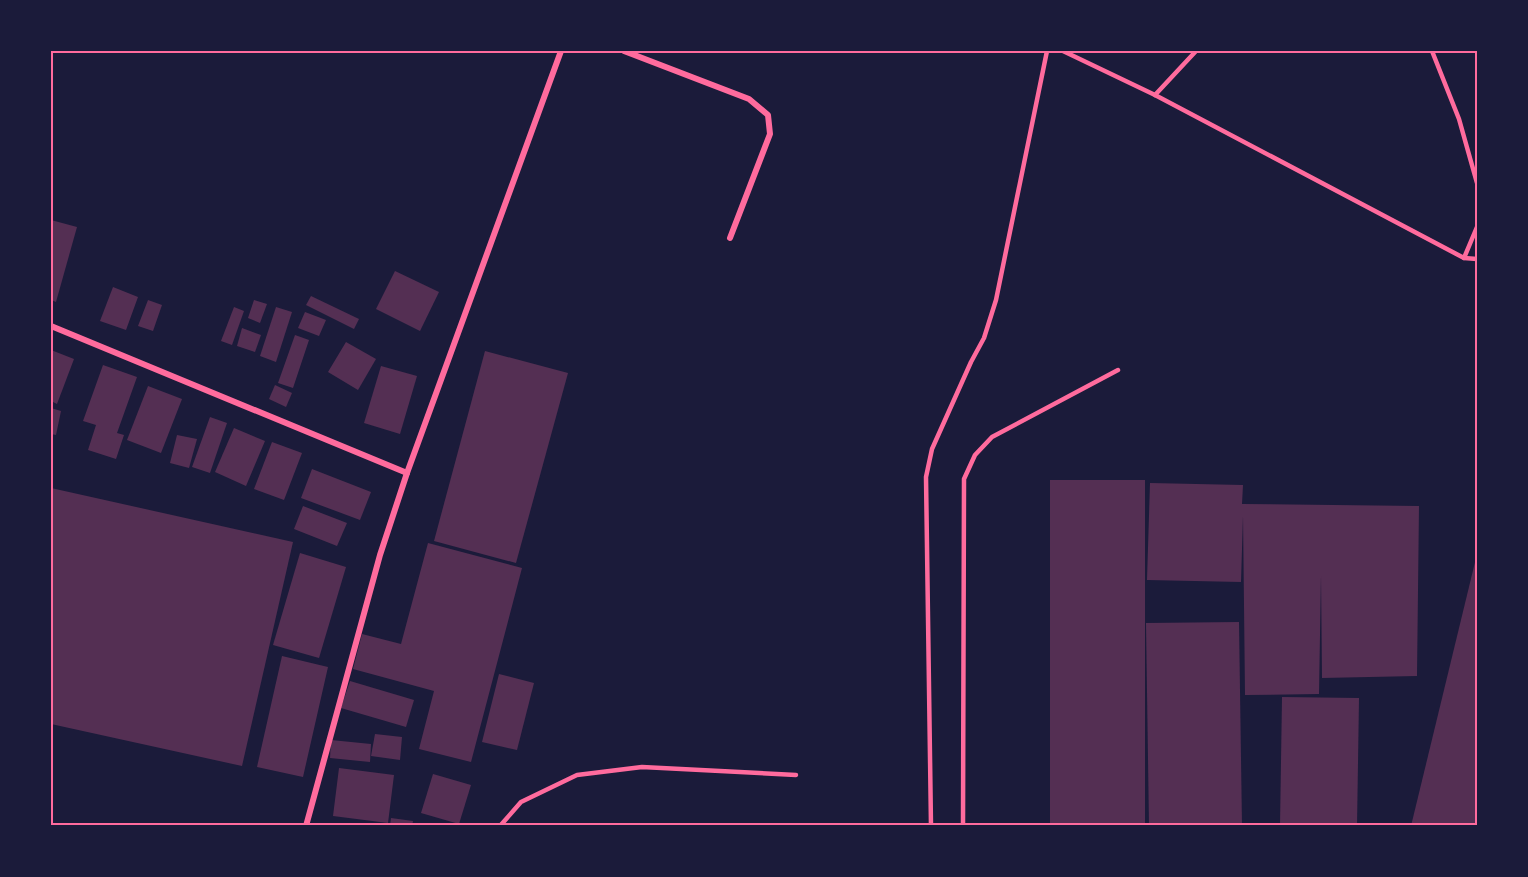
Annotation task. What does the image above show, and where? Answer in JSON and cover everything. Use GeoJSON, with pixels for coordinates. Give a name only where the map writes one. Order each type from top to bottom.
{"type":"FeatureCollection","features":[{"type":"Feature","properties":{"kind":"street"},"geometry":{"type":"LineString","coordinates":[[306,826],[380,555],[407,473],[561,51]]}},
{"type":"Feature","properties":{"kind":"street"},"geometry":{"type":"LineString","coordinates":[[624,51],[749,99],[768,115],[770,134],[730,238]]}},
{"type":"Feature","properties":{"kind":"street"},"geometry":{"type":"LineString","coordinates":[[51,326],[407,473]]}},
{"type":"Feature","properties":{"kind":"lane"},"geometry":{"type":"LineString","coordinates":[[931,826],[926,477],[932,449],[971,362],[984,339],[996,300],[1047,51]]}},
{"type":"Feature","properties":{"kind":"lane"},"geometry":{"type":"LineString","coordinates":[[1063,51],[1155,95],[1464,258],[1477,259]]}},
{"type":"Feature","properties":{"kind":"lane"},"geometry":{"type":"LineString","coordinates":[[1155,95],[1196,51]]}},
{"type":"Feature","properties":{"kind":"lane"},"geometry":{"type":"LineString","coordinates":[[1432,51],[1459,119],[1477,183]]}},
{"type":"Feature","properties":{"kind":"lane"},"geometry":{"type":"LineString","coordinates":[[1464,258],[1477,227]]}},
{"type":"Feature","properties":{"kind":"lane"},"geometry":{"type":"LineString","coordinates":[[963,826],[964,479],[975,455],[992,437],[1118,370]]}},
{"type":"Feature","properties":{"kind":"lane"},"geometry":{"type":"LineString","coordinates":[[500,826],[521,802],[577,775],[642,767],[796,775]]}},
{"type":"Feature","properties":{"kind":"building"},"geometry":{"type":"Polygon","coordinates":[[[51,220],[77,227],[56,302],[51,300],[51,220]]]}},
{"type":"Feature","properties":{"kind":"building"},"geometry":{"type":"Polygon","coordinates":[[[395,271],[439,292],[420,331],[376,309],[395,271]]]}},
{"type":"Feature","properties":{"kind":"building"},"geometry":{"type":"Polygon","coordinates":[[[113,287],[138,297],[126,330],[100,321],[113,287]]]}},
{"type":"Feature","properties":{"kind":"building"},"geometry":{"type":"Polygon","coordinates":[[[311,296],[359,319],[354,329],[306,305],[311,296]]]}},
{"type":"Feature","properties":{"kind":"building"},"geometry":{"type":"Polygon","coordinates":[[[148,300],[162,305],[153,331],[138,326],[148,300]]]}},
{"type":"Feature","properties":{"kind":"building"},"geometry":{"type":"Polygon","coordinates":[[[254,300],[267,304],[260,323],[248,318],[254,300]]]}},
{"type":"Feature","properties":{"kind":"building"},"geometry":{"type":"Polygon","coordinates":[[[234,307],[244,311],[232,345],[221,341],[234,307]]]}},
{"type":"Feature","properties":{"kind":"building"},"geometry":{"type":"Polygon","coordinates":[[[276,307],[292,312],[276,362],[260,356],[276,307]]]}},
{"type":"Feature","properties":{"kind":"building"},"geometry":{"type":"Polygon","coordinates":[[[305,312],[326,320],[319,336],[298,328],[305,312]]]}},
{"type":"Feature","properties":{"kind":"building"},"geometry":{"type":"Polygon","coordinates":[[[242,328],[261,335],[255,352],[237,346],[242,328]]]}},
{"type":"Feature","properties":{"kind":"building"},"geometry":{"type":"Polygon","coordinates":[[[295,335],[309,340],[293,388],[278,383],[295,335]]]}},
{"type":"Feature","properties":{"kind":"building"},"geometry":{"type":"Polygon","coordinates":[[[346,342],[376,359],[358,390],[328,372],[346,342]]]}},
{"type":"Feature","properties":{"kind":"building"},"geometry":{"type":"Polygon","coordinates":[[[51,350],[74,359],[57,404],[51,401],[51,350]]]}},
{"type":"Feature","properties":{"kind":"building"},"geometry":{"type":"Polygon","coordinates":[[[485,351],[568,373],[516,563],[434,541],[485,351]]]}},
{"type":"Feature","properties":{"kind":"building"},"geometry":{"type":"Polygon","coordinates":[[[103,365],[137,377],[117,433],[124,435],[116,459],[88,450],[96,425],[83,421],[103,365]]]}},
{"type":"Feature","properties":{"kind":"building"},"geometry":{"type":"Polygon","coordinates":[[[381,366],[417,376],[400,434],[364,423],[381,366]]]}},
{"type":"Feature","properties":{"kind":"building"},"geometry":{"type":"Polygon","coordinates":[[[275,385],[292,393],[286,407],[269,399],[275,385]]]}},
{"type":"Feature","properties":{"kind":"building"},"geometry":{"type":"Polygon","coordinates":[[[148,386],[182,399],[161,453],[127,440],[148,386]]]}},
{"type":"Feature","properties":{"kind":"building"},"geometry":{"type":"Polygon","coordinates":[[[51,408],[61,411],[56,435],[51,434],[51,408]]]}},
{"type":"Feature","properties":{"kind":"building"},"geometry":{"type":"Polygon","coordinates":[[[210,417],[227,423],[210,473],[192,467],[210,417]]]}},
{"type":"Feature","properties":{"kind":"building"},"geometry":{"type":"Polygon","coordinates":[[[234,428],[265,441],[246,486],[215,472],[234,428]]]}},
{"type":"Feature","properties":{"kind":"building"},"geometry":{"type":"Polygon","coordinates":[[[177,435],[197,439],[189,468],[170,463],[177,435]]]}},
{"type":"Feature","properties":{"kind":"building"},"geometry":{"type":"Polygon","coordinates":[[[272,442],[302,453],[284,500],[254,489],[272,442]]]}},
{"type":"Feature","properties":{"kind":"building"},"geometry":{"type":"Polygon","coordinates":[[[312,469],[371,492],[360,520],[301,498],[312,469]]]}},
{"type":"Feature","properties":{"kind":"building"},"geometry":{"type":"Polygon","coordinates":[[[1050,480],[1145,480],[1145,826],[1050,826],[1050,480]]]}},
{"type":"Feature","properties":{"kind":"building"},"geometry":{"type":"Polygon","coordinates":[[[1150,483],[1243,485],[1242,504],[1419,506],[1417,676],[1322,678],[1321,576],[1319,694],[1245,695],[1243,516],[1241,582],[1147,580],[1150,483]]]}},
{"type":"Feature","properties":{"kind":"building"},"geometry":{"type":"Polygon","coordinates":[[[51,488],[293,542],[242,766],[51,724],[51,488]]]}},
{"type":"Feature","properties":{"kind":"building"},"geometry":{"type":"Polygon","coordinates":[[[303,506],[347,523],[337,546],[294,529],[303,506]]]}},
{"type":"Feature","properties":{"kind":"building"},"geometry":{"type":"Polygon","coordinates":[[[428,543],[522,568],[471,762],[419,749],[434,691],[353,669],[362,634],[401,644],[428,543]]]}},
{"type":"Feature","properties":{"kind":"building"},"geometry":{"type":"Polygon","coordinates":[[[300,553],[346,567],[319,658],[273,645],[300,553]]]}},
{"type":"Feature","properties":{"kind":"building"},"geometry":{"type":"Polygon","coordinates":[[[1476,558],[1477,826],[1411,826],[1476,558]]]}},
{"type":"Feature","properties":{"kind":"building"},"geometry":{"type":"Polygon","coordinates":[[[1239,622],[1242,826],[1149,826],[1146,623],[1239,622]]]}},
{"type":"Feature","properties":{"kind":"building"},"geometry":{"type":"Polygon","coordinates":[[[282,656],[328,667],[303,777],[257,767],[282,656]]]}},
{"type":"Feature","properties":{"kind":"building"},"geometry":{"type":"Polygon","coordinates":[[[499,674],[534,683],[517,750],[482,742],[499,674]]]}},
{"type":"Feature","properties":{"kind":"building"},"geometry":{"type":"Polygon","coordinates":[[[350,681],[414,700],[406,727],[341,708],[350,681]]]}},
{"type":"Feature","properties":{"kind":"building"},"geometry":{"type":"Polygon","coordinates":[[[1282,697],[1359,698],[1357,826],[1280,826],[1282,697]]]}},
{"type":"Feature","properties":{"kind":"building"},"geometry":{"type":"Polygon","coordinates":[[[375,734],[402,737],[400,760],[371,756],[375,734]]]}},
{"type":"Feature","properties":{"kind":"building"},"geometry":{"type":"Polygon","coordinates":[[[331,740],[371,744],[370,762],[330,758],[331,740]]]}},
{"type":"Feature","properties":{"kind":"building"},"geometry":{"type":"Polygon","coordinates":[[[339,768],[394,775],[388,823],[333,816],[339,768]]]}},
{"type":"Feature","properties":{"kind":"building"},"geometry":{"type":"Polygon","coordinates":[[[433,774],[471,785],[459,824],[421,813],[433,774]]]}},
{"type":"Feature","properties":{"kind":"building"},"geometry":{"type":"Polygon","coordinates":[[[391,818],[413,821],[412,826],[390,826],[391,818]]]}}]}
